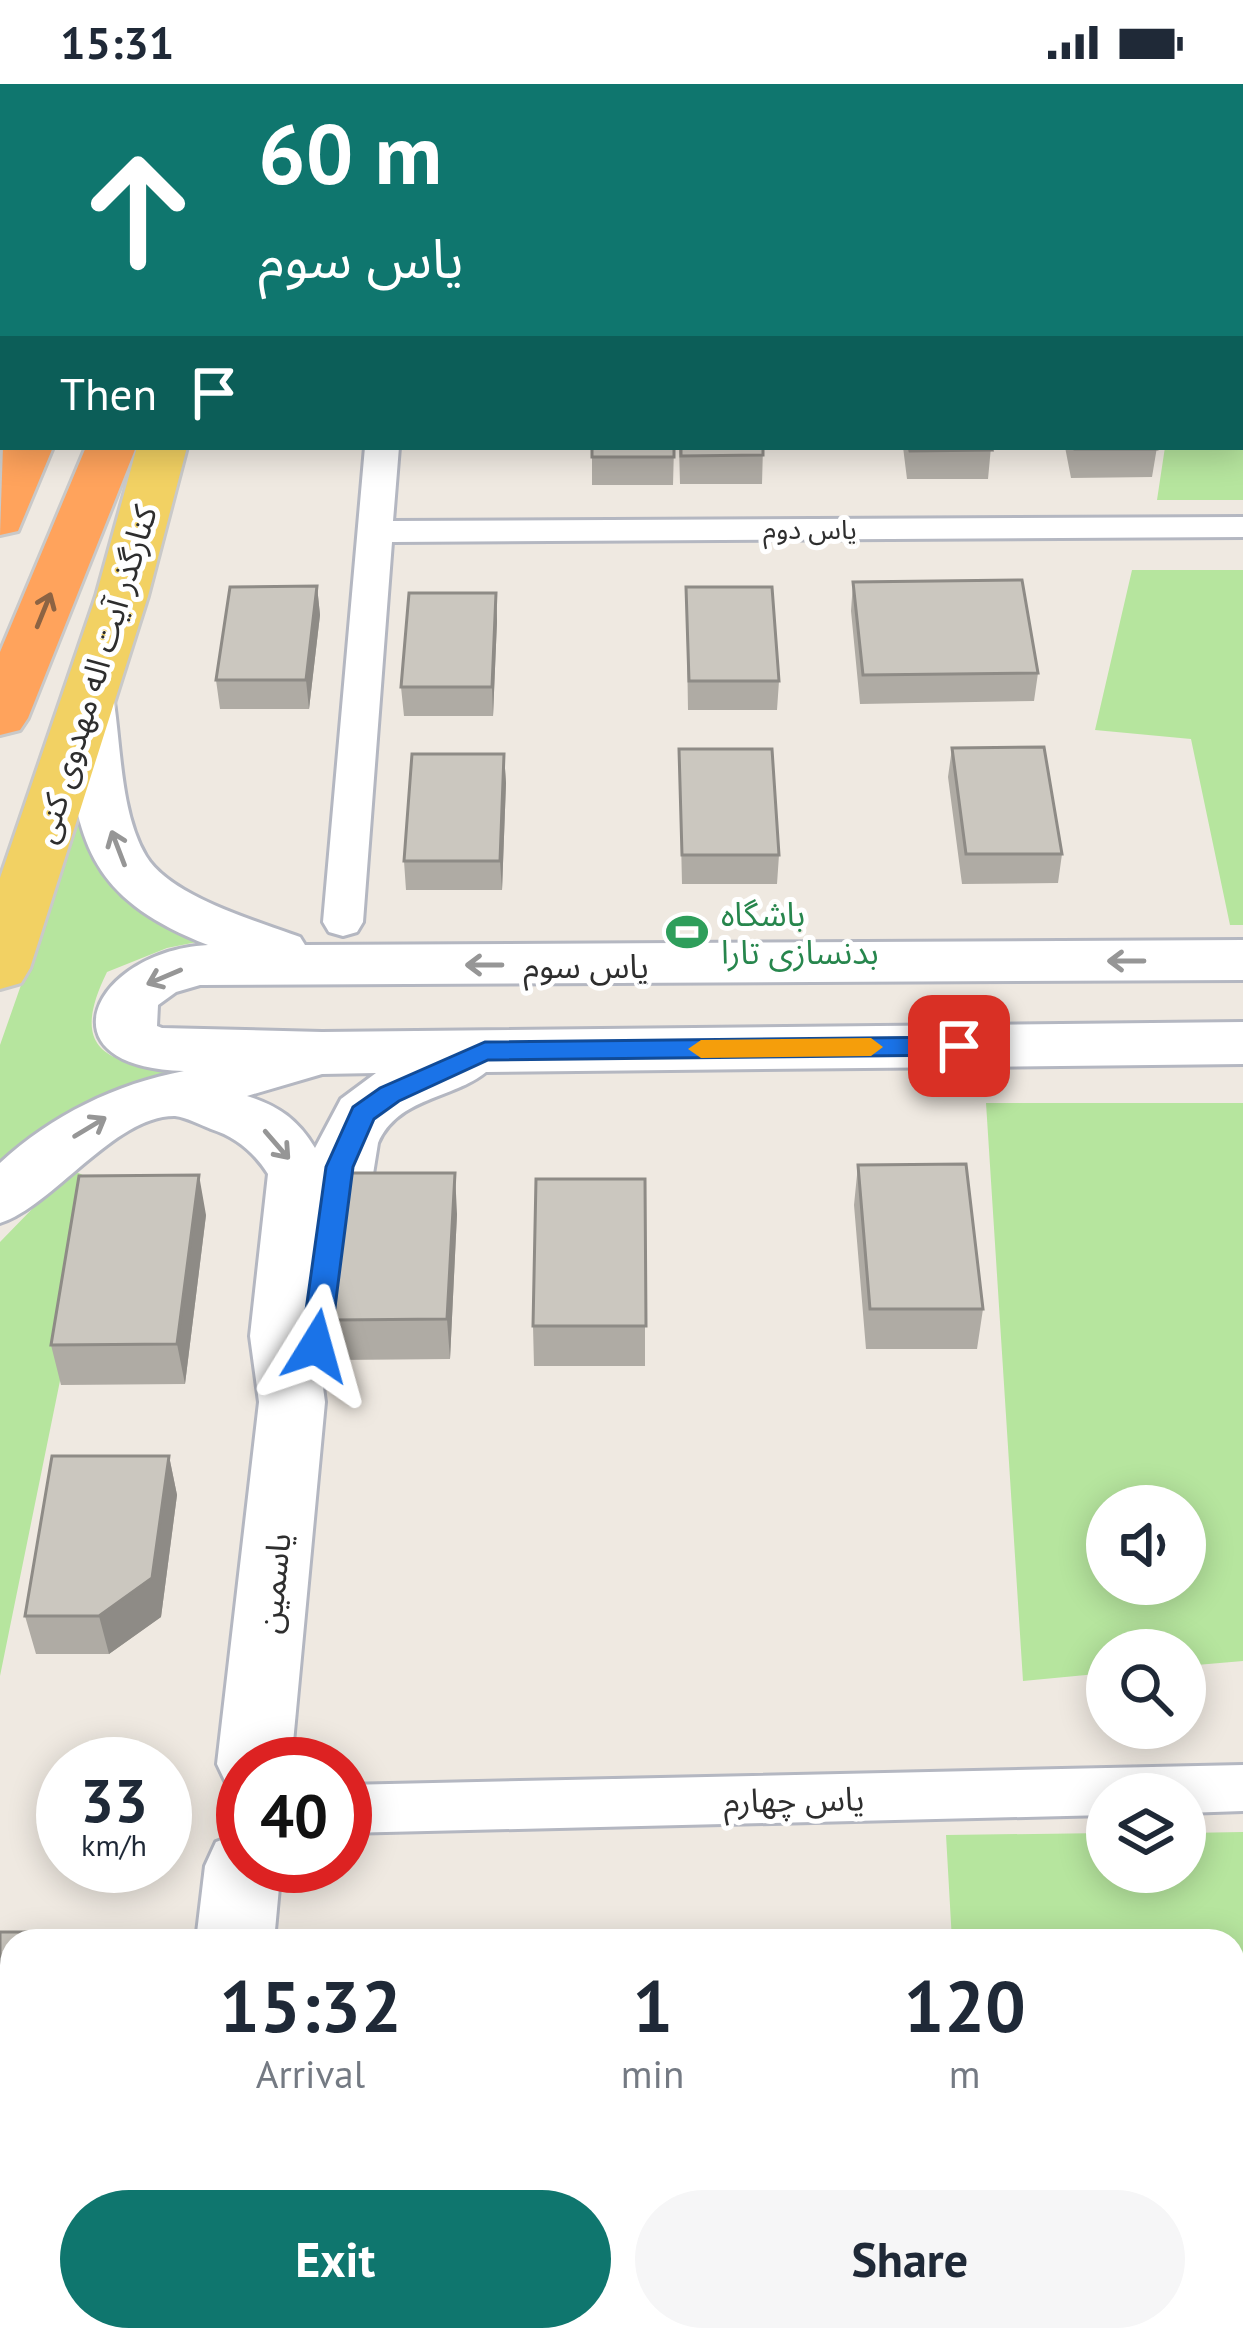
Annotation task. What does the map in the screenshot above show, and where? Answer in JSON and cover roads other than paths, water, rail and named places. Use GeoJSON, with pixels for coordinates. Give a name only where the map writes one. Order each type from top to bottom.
{"type":"FeatureCollection","features":[{"type":"Feature","properties":{"kind":"highway"},"geometry":{"type":"LineString","coordinates":[[0,520],[27,450]]}},
{"type":"Feature","properties":{"kind":"highway"},"geometry":{"type":"LineString","coordinates":[[0,718],[111,450]]}},
{"type":"Feature","properties":{"kind":"main road","name":"کنارگذر آیت اله مهدوی کنی"},"geometry":{"type":"LineString","coordinates":[[0,968],[122,596],[161,450]]}},
{"type":"Feature","properties":{"kind":"street"},"geometry":{"type":"LineString","coordinates":[[382,450],[378,532],[332,944],[163,973],[136,991],[124,1015],[128,1037],[154,1049],[322,1053],[1243,1043]]}},
{"type":"Feature","properties":{"kind":"street","name":"یاس دوم"},"geometry":{"type":"LineString","coordinates":[[378,532],[1243,527]]}},
{"type":"Feature","properties":{"kind":"street","name":"یاس سوم"},"geometry":{"type":"LineString","coordinates":[[88,702],[105,814],[127,872],[182,913],[332,944],[1243,960]]}},
{"type":"Feature","properties":{"kind":"street"},"geometry":{"type":"LineString","coordinates":[[292,1402],[316,1346],[340,1167],[363,1114],[390,1094],[485,1051]]}},
{"type":"Feature","properties":{"kind":"street"},"geometry":{"type":"LineString","coordinates":[[0,1200],[47,1156],[122,1110],[322,1053]]}},
{"type":"Feature","properties":{"kind":"street"},"geometry":{"type":"LineString","coordinates":[[175,1094],[248,1118],[278,1138],[299,1174],[283,1336],[292,1402]]}},
{"type":"Feature","properties":{"kind":"street","name":"یاسمین"},"geometry":{"type":"LineString","coordinates":[[257,1737],[292,1402]]}},
{"type":"Feature","properties":{"kind":"street","name":"یاس چهارم"},"geometry":{"type":"LineString","coordinates":[[372,1808],[1243,1788]]}},
{"type":"Feature","properties":{"kind":"street"},"geometry":{"type":"LineString","coordinates":[[236,1929],[240,1893]]}},
{"type":"Feature","properties":{"kind":"place","name":"باشگاه بدنسازی تارا"},"geometry":{"type":"Point","coordinates":[687,932]}}]}
